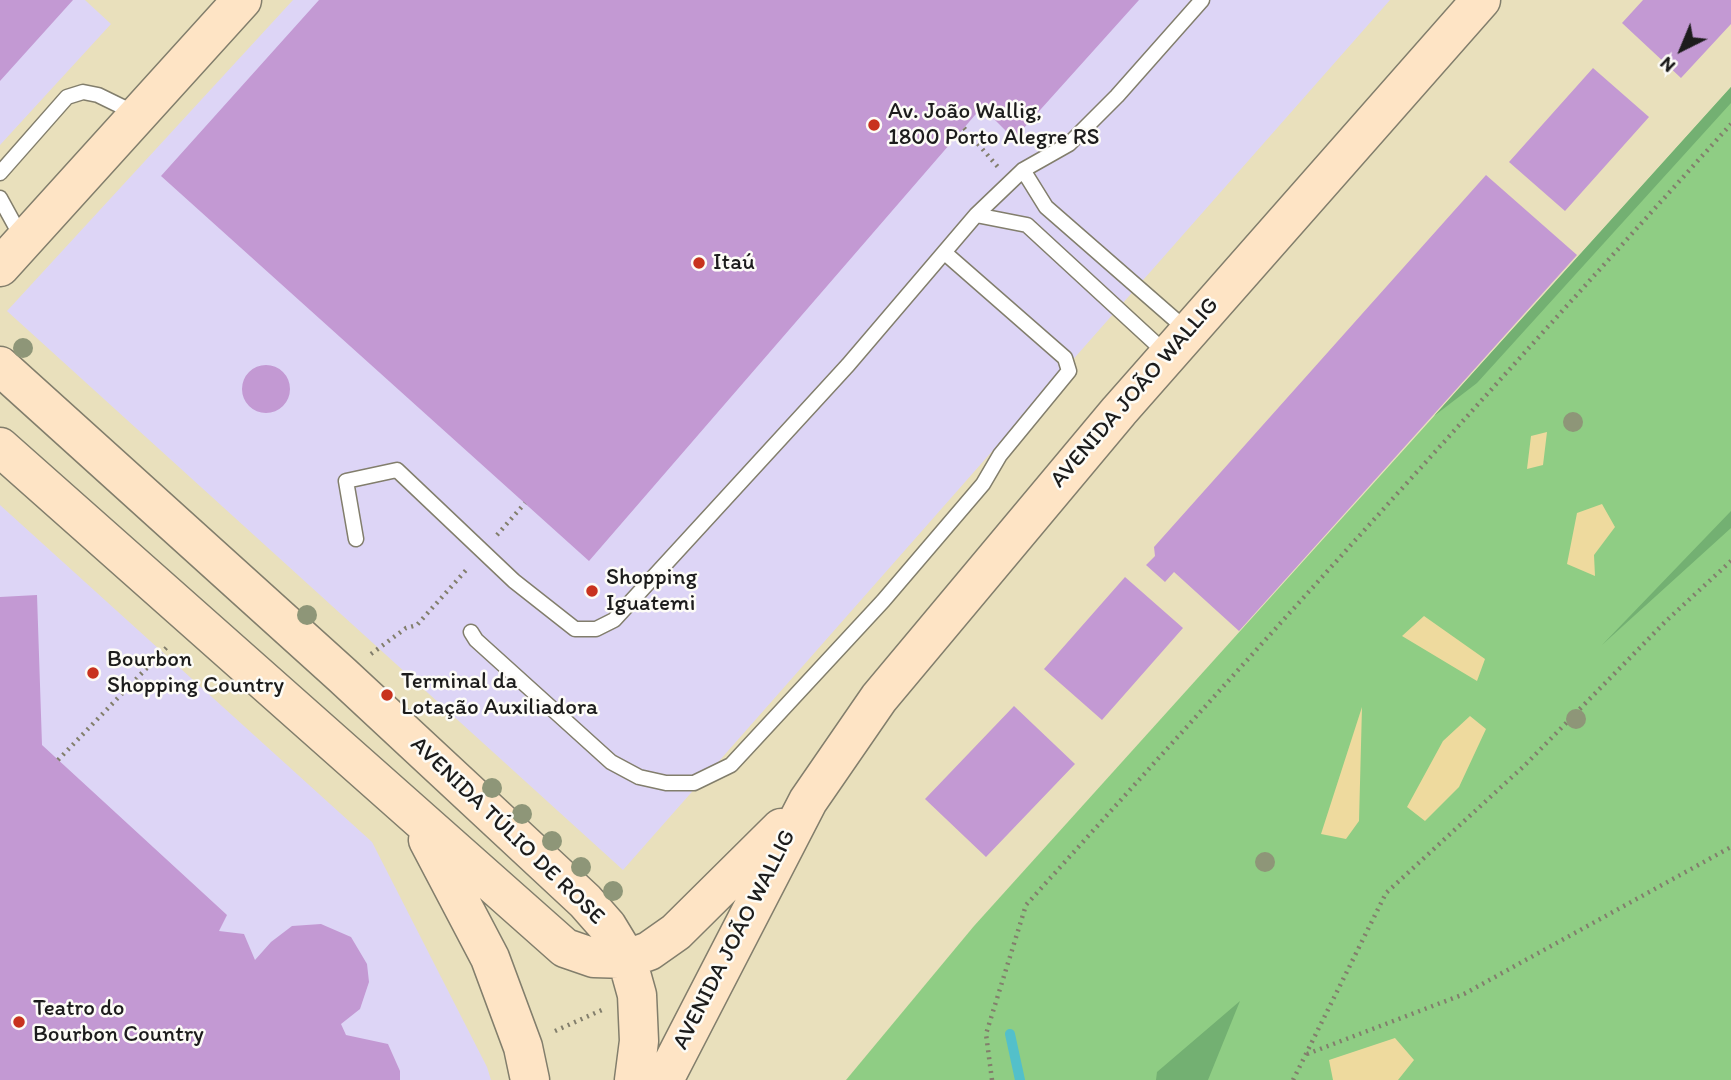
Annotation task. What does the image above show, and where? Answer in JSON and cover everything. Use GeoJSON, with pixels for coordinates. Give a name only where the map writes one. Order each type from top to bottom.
{"type":"FeatureCollection","features":[{"type":"Feature","properties":{"kind":"main road"},"geometry":{"type":"LineString","coordinates":[[12,254],[242,0]]}},
{"type":"Feature","properties":{"kind":"main road","name":"AVENIDA JOÃO WALLIG"},"geometry":{"type":"LineString","coordinates":[[664,1080],[808,801],[878,698],[1178,343],[1481,0]]}},
{"type":"Feature","properties":{"kind":"main road","name":"AVENIDA TÚLIO DE ROSE"},"geometry":{"type":"LineString","coordinates":[[0,366],[342,675],[585,901],[607,926],[627,959]]}},
{"type":"Feature","properties":{"kind":"main road","name":"AVENIDA TÚLIO DE ROSE"},"geometry":{"type":"LineString","coordinates":[[0,447],[565,948],[594,958],[627,959]]}},
{"type":"Feature","properties":{"kind":"main road","name":"AVENIDA JOÃO WALLIG"},"geometry":{"type":"LineString","coordinates":[[634,1080],[639,1041],[637,995],[627,959],[649,951],[676,932],[808,801]]}},
{"type":"Feature","properties":{"kind":"main road","name":"AVENIDA TÚLIO DE ROSE"},"geometry":{"type":"LineString","coordinates":[[418,819],[490,958],[526,1063]]}},
{"type":"Feature","properties":{"kind":"lane"},"geometry":{"type":"LineString","coordinates":[[356,539],[346,481],[397,470],[514,581],[575,629],[596,629],[614,620],[832,383],[976,215],[1023,170],[1069,144],[1117,96],[1202,0]]}},
{"type":"Feature","properties":{"kind":"lane"},"geometry":{"type":"LineString","coordinates":[[0,173],[67,97],[83,92],[98,95],[138,115]]}},
{"type":"Feature","properties":{"kind":"lane"},"geometry":{"type":"LineString","coordinates":[[1023,170],[1046,207],[1178,343]]}},
{"type":"Feature","properties":{"kind":"lane"},"geometry":{"type":"LineString","coordinates":[[0,198],[12,254]]}},
{"type":"Feature","properties":{"kind":"lane"},"geometry":{"type":"LineString","coordinates":[[976,215],[1027,225],[1178,343]]}},
{"type":"Feature","properties":{"kind":"lane"},"geometry":{"type":"LineString","coordinates":[[471,632],[476,640],[611,762],[639,777],[666,783],[694,783],[731,765],[883,601],[983,484],[1000,455],[1069,371],[1065,358],[946,253]]}},
{"type":"Feature","properties":{"kind":"path"},"geometry":{"type":"LineString","coordinates":[[992,1080],[986,1034],[1026,905],[1731,124]]}},
{"type":"Feature","properties":{"kind":"path"},"geometry":{"type":"LineString","coordinates":[[342,675],[406,628],[417,625],[525,503]]}},
{"type":"Feature","properties":{"kind":"path"},"geometry":{"type":"LineString","coordinates":[[1293,1080],[1386,893],[1524,766],[1666,621],[1731,561]]}},
{"type":"Feature","properties":{"kind":"path"},"geometry":{"type":"LineString","coordinates":[[58,760],[168,646]]}},
{"type":"Feature","properties":{"kind":"path"},"geometry":{"type":"LineString","coordinates":[[1306,1054],[1464,994],[1731,847]]}},
{"type":"Feature","properties":{"kind":"shaded area"},"geometry":{"type":"Polygon","coordinates":[[[0,0],[85,0],[111,24],[0,145],[0,0]]]}},
{"type":"Feature","properties":{"kind":"shaded area","name":"Shopping Iguatemi"},"geometry":{"type":"Polygon","coordinates":[[[293,0],[1390,0],[623,870],[7,311],[293,0]]]}},
{"type":"Feature","properties":{"kind":"shaded area","name":"Bourbon Shopping Country"},"geometry":{"type":"Polygon","coordinates":[[[0,505],[372,842],[487,1067],[491,1080],[0,1080],[0,505]]]}},
{"type":"Feature","properties":{"kind":"green space"},"geometry":{"type":"Polygon","coordinates":[[[1731,87],[1731,1080],[846,1080],[974,926],[1731,87]]]}},
{"type":"Feature","properties":{"kind":"green space"},"geometry":{"type":"Polygon","coordinates":[[[1731,87],[1731,103],[1477,383],[1434,416],[1731,87]]]}},
{"type":"Feature","properties":{"kind":"green space"},"geometry":{"type":"Polygon","coordinates":[[[1731,511],[1731,528],[1602,645],[1731,511]]]}},
{"type":"Feature","properties":{"kind":"green space"},"geometry":{"type":"Polygon","coordinates":[[[1240,1001],[1208,1080],[1156,1080],[1157,1072],[1240,1001]]]}},
{"type":"Feature","properties":{"kind":"sand"},"geometry":{"type":"Polygon","coordinates":[[[1547,432],[1543,465],[1527,469],[1531,436],[1547,432]]]}},
{"type":"Feature","properties":{"kind":"sand"},"geometry":{"type":"Polygon","coordinates":[[[1602,504],[1615,527],[1594,555],[1595,576],[1567,564],[1577,513],[1602,504]]]}},
{"type":"Feature","properties":{"kind":"sand"},"geometry":{"type":"Polygon","coordinates":[[[1424,616],[1485,659],[1477,681],[1402,636],[1424,616]]]}},
{"type":"Feature","properties":{"kind":"sand"},"geometry":{"type":"Polygon","coordinates":[[[1362,707],[1359,821],[1346,839],[1321,834],[1362,707]]]}},
{"type":"Feature","properties":{"kind":"sand"},"geometry":{"type":"Polygon","coordinates":[[[1470,716],[1486,729],[1459,787],[1425,821],[1407,807],[1443,741],[1470,716]]]}},
{"type":"Feature","properties":{"kind":"sand"},"geometry":{"type":"Polygon","coordinates":[[[1395,1038],[1414,1060],[1398,1080],[1333,1080],[1329,1060],[1395,1038]]]}},
{"type":"Feature","properties":{"kind":"building"},"geometry":{"type":"Polygon","coordinates":[[[0,0],[73,0],[0,81],[0,0]]]}},
{"type":"Feature","properties":{"kind":"building"},"geometry":{"type":"Polygon","coordinates":[[[319,0],[1139,0],[1014,139],[982,107],[589,561],[161,176],[319,0]]]}},
{"type":"Feature","properties":{"kind":"building"},"geometry":{"type":"Polygon","coordinates":[[[1643,0],[1731,0],[1731,24],[1681,78],[1622,23],[1643,0]]]}},
{"type":"Feature","properties":{"kind":"building"},"geometry":{"type":"Polygon","coordinates":[[[1593,68],[1649,117],[1565,211],[1509,162],[1593,68]]]}},
{"type":"Feature","properties":{"kind":"building"},"geometry":{"type":"Polygon","coordinates":[[[1486,175],[1577,255],[1239,631],[1174,572],[1165,582],[1146,565],[1155,556],[1154,547],[1486,175]]]}},
{"type":"Feature","properties":{"kind":"building"},"geometry":{"type":"Polygon","coordinates":[[[266,365],[283,372],[290,389],[283,406],[266,413],[249,406],[242,389],[249,372],[266,365]]]}},
{"type":"Feature","properties":{"kind":"building"},"geometry":{"type":"Polygon","coordinates":[[[1125,577],[1183,628],[1102,720],[1044,669],[1125,577]]]}},
{"type":"Feature","properties":{"kind":"building"},"geometry":{"type":"Polygon","coordinates":[[[37,595],[42,745],[227,915],[219,931],[244,934],[255,960],[271,942],[292,926],[321,924],[351,937],[367,964],[369,982],[360,1009],[341,1024],[346,1035],[388,1044],[400,1071],[400,1080],[0,1080],[0,597],[37,595]]]}},
{"type":"Feature","properties":{"kind":"building"},"geometry":{"type":"Polygon","coordinates":[[[1014,706],[1075,764],[986,857],[925,799],[1014,706]]]}},
{"type":"Feature","properties":{"kind":"waterway"},"geometry":{"type":"LineString","coordinates":[[1010,1034],[1020,1080]]}},
{"type":"Feature","properties":{"kind":"place","name":"Av. João Wallig, 1800 Porto Alegre RS"},"geometry":{"type":"Point","coordinates":[874,125]}},
{"type":"Feature","properties":{"kind":"place","name":"Itaú"},"geometry":{"type":"Point","coordinates":[699,263]}},
{"type":"Feature","properties":{"kind":"place","name":"Shopping Iguatemi"},"geometry":{"type":"Point","coordinates":[592,591]}},
{"type":"Feature","properties":{"kind":"place","name":"Bourbon Shopping Country"},"geometry":{"type":"Point","coordinates":[93,673]}},
{"type":"Feature","properties":{"kind":"place","name":"Terminal da Lotação Auxiliadora"},"geometry":{"type":"Point","coordinates":[387,695]}},
{"type":"Feature","properties":{"kind":"place","name":"Teatro do Bourbon Country"},"geometry":{"type":"Point","coordinates":[19,1022]}}]}
